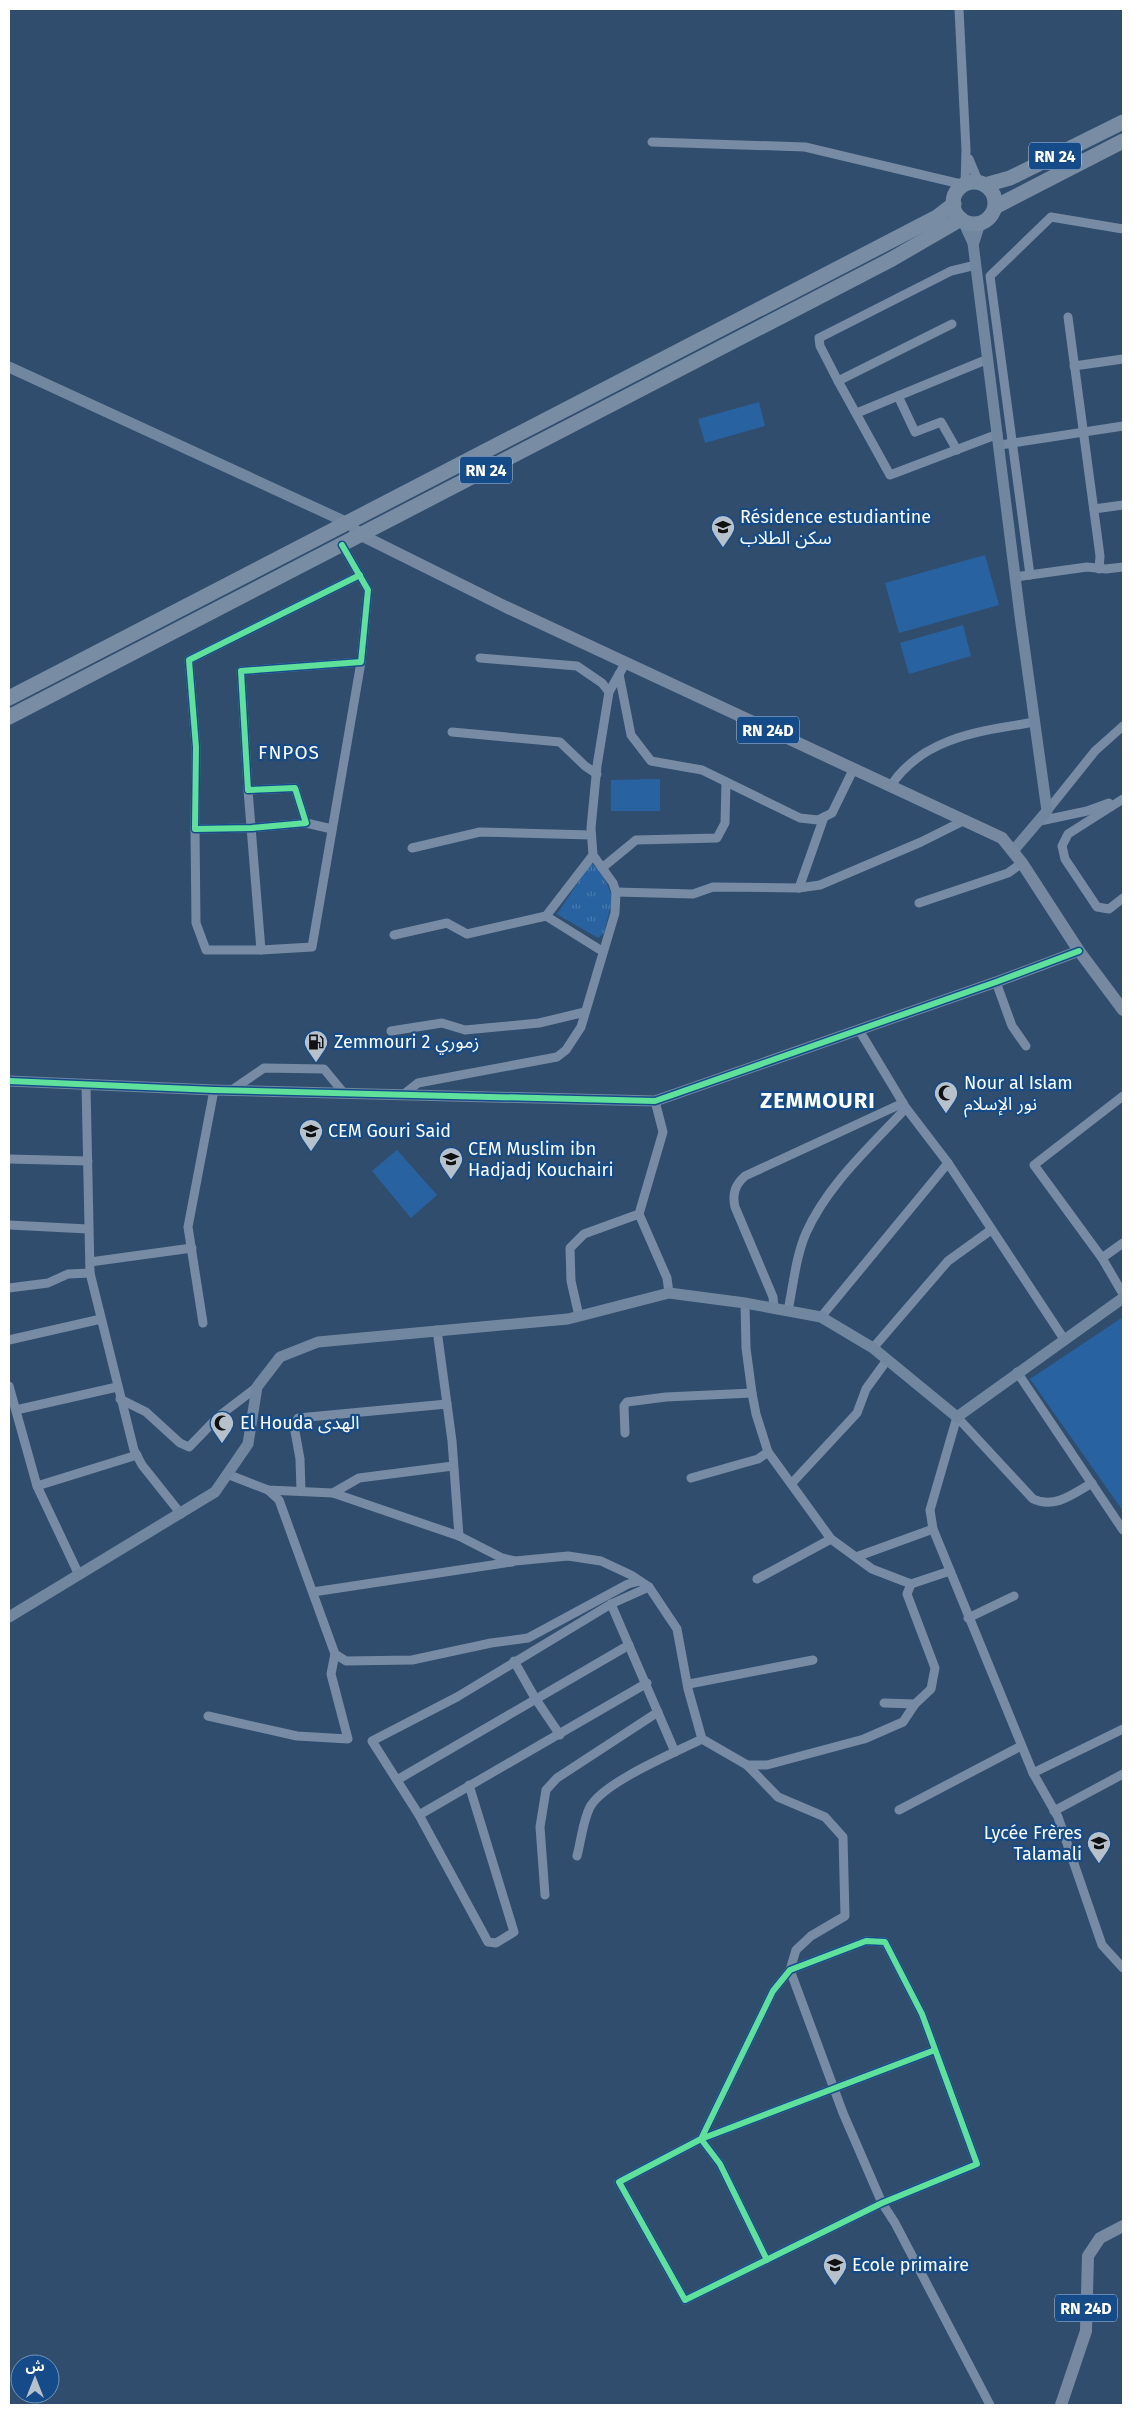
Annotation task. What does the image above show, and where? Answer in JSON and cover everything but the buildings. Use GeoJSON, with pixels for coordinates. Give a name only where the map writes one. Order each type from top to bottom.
{"type":"FeatureCollection","features":[{"type":"Feature","properties":{"kind":"highway","name":"RN 24"},"geometry":{"type":"LineString","coordinates":[[976,184],[1010,178],[1123,122]]}},
{"type":"Feature","properties":{"kind":"highway","name":"RN 24"},"geometry":{"type":"LineString","coordinates":[[995,207],[1123,141]]}},
{"type":"Feature","properties":{"kind":"highway"},"geometry":{"type":"LineString","coordinates":[[976,184],[993,194],[995,207],[990,217],[980,223],[972,224],[962,220],[957,215],[954,204],[956,193],[976,184]]}},
{"type":"Feature","properties":{"kind":"highway","name":"RN 24"},"geometry":{"type":"LineString","coordinates":[[9,698],[938,217],[954,204]]}},
{"type":"Feature","properties":{"kind":"highway","name":"RN 24"},"geometry":{"type":"LineString","coordinates":[[9,717],[892,260],[962,220]]}},
{"type":"Feature","properties":{"kind":"main road","name":"RN 24D"},"geometry":{"type":"LineString","coordinates":[[348,523],[361,536],[623,668],[1002,838],[1022,863],[1079,951],[1123,1010]]}},
{"type":"Feature","properties":{"kind":"main road","name":"RN 24D"},"geometry":{"type":"LineString","coordinates":[[1061,2405],[1086,2331],[1088,2256],[1100,2238],[1123,2226]]}},
{"type":"Feature","properties":{"kind":"street"},"geometry":{"type":"LineString","coordinates":[[959,9],[966,150],[976,184]]}},
{"type":"Feature","properties":{"kind":"street"},"geometry":{"type":"LineString","coordinates":[[652,142],[805,147],[976,184]]}},
{"type":"Feature","properties":{"kind":"street"},"geometry":{"type":"LineString","coordinates":[[966,150],[976,184]]}},
{"type":"Feature","properties":{"kind":"street"},"geometry":{"type":"LineString","coordinates":[[1030,575],[1014,443],[990,276],[1051,217],[1123,229]]}},
{"type":"Feature","properties":{"kind":"street"},"geometry":{"type":"LineString","coordinates":[[962,220],[974,243],[1047,811]]}},
{"type":"Feature","properties":{"kind":"street"},"geometry":{"type":"LineString","coordinates":[[974,243],[980,223]]}},
{"type":"Feature","properties":{"kind":"street"},"geometry":{"type":"LineString","coordinates":[[976,264],[951,271],[819,338],[820,346],[838,382],[890,475],[957,450],[999,440],[1014,443],[1123,426]]}},
{"type":"Feature","properties":{"kind":"street"},"geometry":{"type":"LineString","coordinates":[[1068,318],[1100,556],[1099,568]]}},
{"type":"Feature","properties":{"kind":"street"},"geometry":{"type":"LineString","coordinates":[[838,382],[952,324]]}},
{"type":"Feature","properties":{"kind":"street"},"geometry":{"type":"LineString","coordinates":[[856,413],[988,358]]}},
{"type":"Feature","properties":{"kind":"street"},"geometry":{"type":"LineString","coordinates":[[1074,366],[1123,359]]}},
{"type":"Feature","properties":{"kind":"street"},"geometry":{"type":"LineString","coordinates":[[9,367],[348,523]]}},
{"type":"Feature","properties":{"kind":"street"},"geometry":{"type":"LineString","coordinates":[[898,396],[915,432],[941,422],[957,450]]}},
{"type":"Feature","properties":{"kind":"street"},"geometry":{"type":"LineString","coordinates":[[1094,509],[1123,505]]}},
{"type":"Feature","properties":{"kind":"street"},"geometry":{"type":"LineString","coordinates":[[342,545],[360,575],[368,590],[361,662],[312,947],[261,950],[206,950],[196,923],[196,747],[189,660],[360,575]]}},
{"type":"Feature","properties":{"kind":"street"},"geometry":{"type":"LineString","coordinates":[[1016,577],[1087,567],[1123,567]]}},
{"type":"Feature","properties":{"kind":"street"},"geometry":{"type":"LineString","coordinates":[[480,658],[577,666],[602,684],[609,692]]}},
{"type":"Feature","properties":{"kind":"street"},"geometry":{"type":"LineString","coordinates":[[261,950],[248,790],[242,671],[361,662]]}},
{"type":"Feature","properties":{"kind":"street"},"geometry":{"type":"LineString","coordinates":[[404,1094],[418,1083],[557,1057],[566,1050],[581,1027],[602,951],[615,913],[616,892],[593,854],[591,836],[596,774],[609,692],[623,668]]}},
{"type":"Feature","properties":{"kind":"street"},"geometry":{"type":"LineString","coordinates":[[623,668],[631,735],[651,762],[702,770],[800,818],[818,820],[832,813],[853,770]]}},
{"type":"Feature","properties":{"kind":"street"},"geometry":{"type":"LineString","coordinates":[[890,787],[899,772],[924,752],[946,741],[970,734],[1035,722]]}},
{"type":"Feature","properties":{"kind":"street"},"geometry":{"type":"LineString","coordinates":[[1013,851],[1040,821],[1094,752],[1123,726]]}},
{"type":"Feature","properties":{"kind":"street"},"geometry":{"type":"LineString","coordinates":[[452,732],[560,742],[596,774]]}},
{"type":"Feature","properties":{"kind":"street"},"geometry":{"type":"LineString","coordinates":[[602,868],[636,840],[717,838],[725,823],[726,782]]}},
{"type":"Feature","properties":{"kind":"street"},"geometry":{"type":"LineString","coordinates":[[248,790],[295,788],[306,823]]}},
{"type":"Feature","properties":{"kind":"street"},"geometry":{"type":"LineString","coordinates":[[1040,821],[1087,812],[1123,798]]}},
{"type":"Feature","properties":{"kind":"street"},"geometry":{"type":"LineString","coordinates":[[1123,798],[1068,834],[1062,846],[1065,859],[1096,906],[1109,909],[1123,898]]}},
{"type":"Feature","properties":{"kind":"street"},"geometry":{"type":"LineString","coordinates":[[799,888],[824,817]]}},
{"type":"Feature","properties":{"kind":"street"},"geometry":{"type":"LineString","coordinates":[[616,892],[693,894],[713,887],[799,888],[820,885],[921,842],[963,820]]}},
{"type":"Feature","properties":{"kind":"street"},"geometry":{"type":"LineString","coordinates":[[195,829],[252,828],[306,823],[332,829]]}},
{"type":"Feature","properties":{"kind":"street"},"geometry":{"type":"LineString","coordinates":[[412,848],[480,832],[591,836]]}},
{"type":"Feature","properties":{"kind":"street"},"geometry":{"type":"LineString","coordinates":[[394,935],[447,923],[467,934],[546,916],[593,854]]}},
{"type":"Feature","properties":{"kind":"street"},"geometry":{"type":"LineString","coordinates":[[918,902],[998,876],[1022,863]]}},
{"type":"Feature","properties":{"kind":"street"},"geometry":{"type":"LineString","coordinates":[[546,916],[602,951]]}},
{"type":"Feature","properties":{"kind":"street"},"geometry":{"type":"LineString","coordinates":[[9,1081],[214,1090],[343,1092],[655,1102],[1079,951]]}},
{"type":"Feature","properties":{"kind":"street"},"geometry":{"type":"LineString","coordinates":[[996,982],[1012,1026],[1026,1046]]}},
{"type":"Feature","properties":{"kind":"street"},"geometry":{"type":"LineString","coordinates":[[391,1031],[442,1023],[465,1030],[539,1023],[585,1012]]}},
{"type":"Feature","properties":{"kind":"street"},"geometry":{"type":"LineString","coordinates":[[859,1030],[904,1106],[948,1163],[1064,1339]]}},
{"type":"Feature","properties":{"kind":"street"},"geometry":{"type":"LineString","coordinates":[[232,1090],[264,1068],[324,1069],[343,1092]]}},
{"type":"Feature","properties":{"kind":"street"},"geometry":{"type":"LineString","coordinates":[[86,1085],[90,1273],[120,1399],[137,1455],[181,1514]]}},
{"type":"Feature","properties":{"kind":"street"},"geometry":{"type":"LineString","coordinates":[[203,1323],[188,1227],[214,1090]]}},
{"type":"Feature","properties":{"kind":"street"},"geometry":{"type":"LineString","coordinates":[[1123,1096],[1034,1165],[1102,1258],[1123,1296],[957,1417],[930,1510],[933,1529],[968,1618],[1032,1773],[1054,1811],[1102,1945],[1123,1968]]}},
{"type":"Feature","properties":{"kind":"street"},"geometry":{"type":"LineString","coordinates":[[655,1102],[663,1132],[640,1214],[667,1278],[669,1293]]}},
{"type":"Feature","properties":{"kind":"street"},"geometry":{"type":"LineString","coordinates":[[774,1308],[773,1297],[735,1207],[733,1200],[736,1186],[745,1176],[904,1106]]}},
{"type":"Feature","properties":{"kind":"street"},"geometry":{"type":"LineString","coordinates":[[788,1311],[805,1235],[820,1205],[904,1106]]}},
{"type":"Feature","properties":{"kind":"street"},"geometry":{"type":"LineString","coordinates":[[9,1159],[88,1161]]}},
{"type":"Feature","properties":{"kind":"street"},"geometry":{"type":"LineString","coordinates":[[821,1317],[948,1163]]}},
{"type":"Feature","properties":{"kind":"street"},"geometry":{"type":"LineString","coordinates":[[580,1316],[571,1281],[570,1248],[584,1234],[640,1214]]}},
{"type":"Feature","properties":{"kind":"street"},"geometry":{"type":"LineString","coordinates":[[9,1225],[88,1229]]}},
{"type":"Feature","properties":{"kind":"street"},"geometry":{"type":"LineString","coordinates":[[873,1348],[948,1261],[991,1230]]}},
{"type":"Feature","properties":{"kind":"street"},"geometry":{"type":"LineString","coordinates":[[1102,1258],[1123,1243]]}},
{"type":"Feature","properties":{"kind":"street"},"geometry":{"type":"LineString","coordinates":[[90,1262],[192,1248]]}},
{"type":"Feature","properties":{"kind":"street"},"geometry":{"type":"LineString","coordinates":[[9,1288],[48,1283],[68,1274],[90,1273]]}},
{"type":"Feature","properties":{"kind":"street"},"geometry":{"type":"LineString","coordinates":[[120,1399],[146,1412],[180,1443],[189,1447],[220,1416],[257,1387],[280,1357],[318,1342],[568,1319],[669,1293],[745,1303],[821,1317],[873,1348],[957,1417],[1033,1499],[1048,1503],[1056,1502],[1092,1483]]}},
{"type":"Feature","properties":{"kind":"street"},"geometry":{"type":"LineString","coordinates":[[745,1303],[746,1348],[752,1393],[756,1414],[768,1452],[792,1483],[830,1539],[872,1569],[911,1584],[950,1571]]}},
{"type":"Feature","properties":{"kind":"street"},"geometry":{"type":"LineString","coordinates":[[9,1340],[101,1319]]}},
{"type":"Feature","properties":{"kind":"street"},"geometry":{"type":"LineString","coordinates":[[437,1330],[454,1466],[459,1536]]}},
{"type":"Feature","properties":{"kind":"street"},"geometry":{"type":"LineString","coordinates":[[792,1483],[857,1413],[866,1389],[887,1360]]}},
{"type":"Feature","properties":{"kind":"street"},"geometry":{"type":"LineString","coordinates":[[1017,1372],[1123,1530]]}},
{"type":"Feature","properties":{"kind":"street"},"geometry":{"type":"LineString","coordinates":[[9,1386],[36,1486],[79,1575]]}},
{"type":"Feature","properties":{"kind":"street"},"geometry":{"type":"LineString","coordinates":[[16,1410],[117,1387]]}},
{"type":"Feature","properties":{"kind":"street"},"geometry":{"type":"LineString","coordinates":[[9,1617],[215,1492],[248,1444],[257,1387]]}},
{"type":"Feature","properties":{"kind":"street"},"geometry":{"type":"LineString","coordinates":[[625,1433],[624,1406],[627,1402],[666,1397],[752,1393]]}},
{"type":"Feature","properties":{"kind":"street"},"geometry":{"type":"LineString","coordinates":[[301,1491],[300,1459],[294,1426],[298,1418],[447,1404]]}},
{"type":"Feature","properties":{"kind":"street"},"geometry":{"type":"LineString","coordinates":[[692,1478],[758,1459],[768,1452]]}},
{"type":"Feature","properties":{"kind":"street"},"geometry":{"type":"LineString","coordinates":[[36,1486],[137,1455]]}},
{"type":"Feature","properties":{"kind":"street"},"geometry":{"type":"LineString","coordinates":[[333,1493],[359,1478],[454,1466]]}},
{"type":"Feature","properties":{"kind":"street"},"geometry":{"type":"LineString","coordinates":[[227,1474],[268,1490],[333,1493],[459,1536],[502,1558],[515,1561]]}},
{"type":"Feature","properties":{"kind":"street"},"geometry":{"type":"LineString","coordinates":[[208,1716],[297,1736],[348,1739],[331,1674],[334,1654],[279,1500],[268,1490]]}},
{"type":"Feature","properties":{"kind":"street"},"geometry":{"type":"LineString","coordinates":[[856,1557],[933,1529]]}},
{"type":"Feature","properties":{"kind":"street"},"geometry":{"type":"LineString","coordinates":[[757,1579],[830,1539]]}},
{"type":"Feature","properties":{"kind":"street"},"geometry":{"type":"LineString","coordinates":[[313,1592],[515,1561],[568,1556],[601,1561],[630,1580],[640,1581],[648,1587],[677,1629],[702,1739],[747,1765],[778,1797],[825,1817],[843,1837],[845,1916],[811,1936],[796,1950],[790,1970],[773,1991],[701,2139]]}},
{"type":"Feature","properties":{"kind":"street"},"geometry":{"type":"LineString","coordinates":[[334,1654],[346,1661],[412,1660],[491,1643],[528,1638],[630,1580]]}},
{"type":"Feature","properties":{"kind":"street"},"geometry":{"type":"LineString","coordinates":[[747,1765],[767,1765],[864,1739],[903,1722],[915,1704],[930,1689],[935,1668],[907,1594],[911,1584]]}},
{"type":"Feature","properties":{"kind":"street"},"geometry":{"type":"LineString","coordinates":[[470,1785],[514,1932],[496,1943],[488,1942],[420,1815],[372,1741],[457,1697],[611,1604],[648,1587]]}},
{"type":"Feature","properties":{"kind":"street"},"geometry":{"type":"LineString","coordinates":[[968,1618],[1014,1596]]}},
{"type":"Feature","properties":{"kind":"street"},"geometry":{"type":"LineString","coordinates":[[611,1604],[676,1752]]}},
{"type":"Feature","properties":{"kind":"street"},"geometry":{"type":"LineString","coordinates":[[397,1780],[629,1645]]}},
{"type":"Feature","properties":{"kind":"street"},"geometry":{"type":"LineString","coordinates":[[689,1684],[813,1660]]}},
{"type":"Feature","properties":{"kind":"street"},"geometry":{"type":"LineString","coordinates":[[514,1661],[535,1698],[560,1735]]}},
{"type":"Feature","properties":{"kind":"street"},"geometry":{"type":"LineString","coordinates":[[420,1815],[560,1735],[646,1683]]}},
{"type":"Feature","properties":{"kind":"street"},"geometry":{"type":"LineString","coordinates":[[884,1703],[915,1704]]}},
{"type":"Feature","properties":{"kind":"street"},"geometry":{"type":"LineString","coordinates":[[545,1895],[540,1827],[546,1790],[557,1778],[658,1712]]}},
{"type":"Feature","properties":{"kind":"street"},"geometry":{"type":"LineString","coordinates":[[1032,1773],[1123,1729]]}},
{"type":"Feature","properties":{"kind":"street"},"geometry":{"type":"LineString","coordinates":[[577,1856],[587,1814],[597,1798],[614,1785],[702,1739]]}},
{"type":"Feature","properties":{"kind":"street"},"geometry":{"type":"LineString","coordinates":[[899,1810],[1021,1746]]}},
{"type":"Feature","properties":{"kind":"street"},"geometry":{"type":"LineString","coordinates":[[1054,1811],[1123,1774]]}},
{"type":"Feature","properties":{"kind":"street"},"geometry":{"type":"LineString","coordinates":[[790,1970],[866,1941],[885,1942],[922,2014],[978,2164],[882,2203],[685,2300],[619,2182],[701,2139],[935,2050]]}},
{"type":"Feature","properties":{"kind":"street"},"geometry":{"type":"LineString","coordinates":[[790,1970],[834,2088],[882,2203],[895,2223],[990,2405]]}},
{"type":"Feature","properties":{"kind":"street"},"geometry":{"type":"LineString","coordinates":[[701,2139],[720,2164],[767,2260]]}},
{"type":"Feature","properties":{"kind":"green space"},"geometry":{"type":"Polygon","coordinates":[[[759,402],[765,426],[705,443],[698,419],[759,402]]]}},
{"type":"Feature","properties":{"kind":"green space"},"geometry":{"type":"Polygon","coordinates":[[[985,555],[999,605],[899,633],[885,583],[985,555]]]}},
{"type":"Feature","properties":{"kind":"green space"},"geometry":{"type":"Polygon","coordinates":[[[963,625],[971,656],[909,674],[900,643],[963,625]]]}},
{"type":"Feature","properties":{"kind":"green space"},"geometry":{"type":"Polygon","coordinates":[[[660,779],[660,811],[611,811],[611,780],[660,779]]]}},
{"type":"Feature","properties":{"kind":"green space"},"geometry":{"type":"Polygon","coordinates":[[[591,863],[599,868],[613,897],[604,933],[598,938],[557,914],[591,863]]]}},
{"type":"Feature","properties":{"kind":"green space"},"geometry":{"type":"Polygon","coordinates":[[[397,1150],[437,1195],[411,1218],[372,1171],[397,1150]]]}},
{"type":"Feature","properties":{"kind":"green space"},"geometry":{"type":"Polygon","coordinates":[[[1123,1317],[1123,1511],[1030,1379],[1123,1317]]]}},
{"type":"Feature","properties":{"kind":"cycle path"},"geometry":{"type":"LineString","coordinates":[[342,545],[368,590],[361,662],[241,671],[248,790],[295,788],[306,823],[252,828],[195,829],[196,747],[189,660],[360,575]]}},
{"type":"Feature","properties":{"kind":"cycle path"},"geometry":{"type":"LineString","coordinates":[[9,1081],[214,1090],[655,1101],[996,982],[1079,951]]}},
{"type":"Feature","properties":{"kind":"cycle path"},"geometry":{"type":"LineString","coordinates":[[767,2260],[720,2164],[701,2139],[773,1991],[790,1970],[866,1941],[885,1942],[922,2014],[977,2164],[882,2203],[685,2300],[619,2182],[701,2139],[935,2050]]}},
{"type":"Feature","properties":{"kind":"place","name":"Résidence estudiantine سكن الطلاب"},"geometry":{"type":"Point","coordinates":[723,548]}},
{"type":"Feature","properties":{"kind":"place","name":"Zemmouri 2 زموري"},"geometry":{"type":"Point","coordinates":[316,1063]}},
{"type":"Feature","properties":{"kind":"place","name":"Nour al Islam نور الإسلام"},"geometry":{"type":"Point","coordinates":[946,1114]}},
{"type":"Feature","properties":{"kind":"place","name":"CEM Gouri Said"},"geometry":{"type":"Point","coordinates":[311,1152]}},
{"type":"Feature","properties":{"kind":"place","name":"CEM Muslim ibn Hadjadj Kouchairi"},"geometry":{"type":"Point","coordinates":[451,1180]}},
{"type":"Feature","properties":{"kind":"place","name":"El Houda الهدى"},"geometry":{"type":"Point","coordinates":[222,1444]}},
{"type":"Feature","properties":{"kind":"place","name":"Lycée Frères Talamali"},"geometry":{"type":"Point","coordinates":[1099,1864]}},
{"type":"Feature","properties":{"kind":"place","name":"Ecole primaire"},"geometry":{"type":"Point","coordinates":[835,2286]}},
{"type":"Feature","properties":{"kind":"district","name":"FNPOS"},"geometry":{"type":"Point","coordinates":[289,752]}},
{"type":"Feature","properties":{"kind":"district","name":"ZEMMOURI"},"geometry":{"type":"Point","coordinates":[818,1100]}}]}
